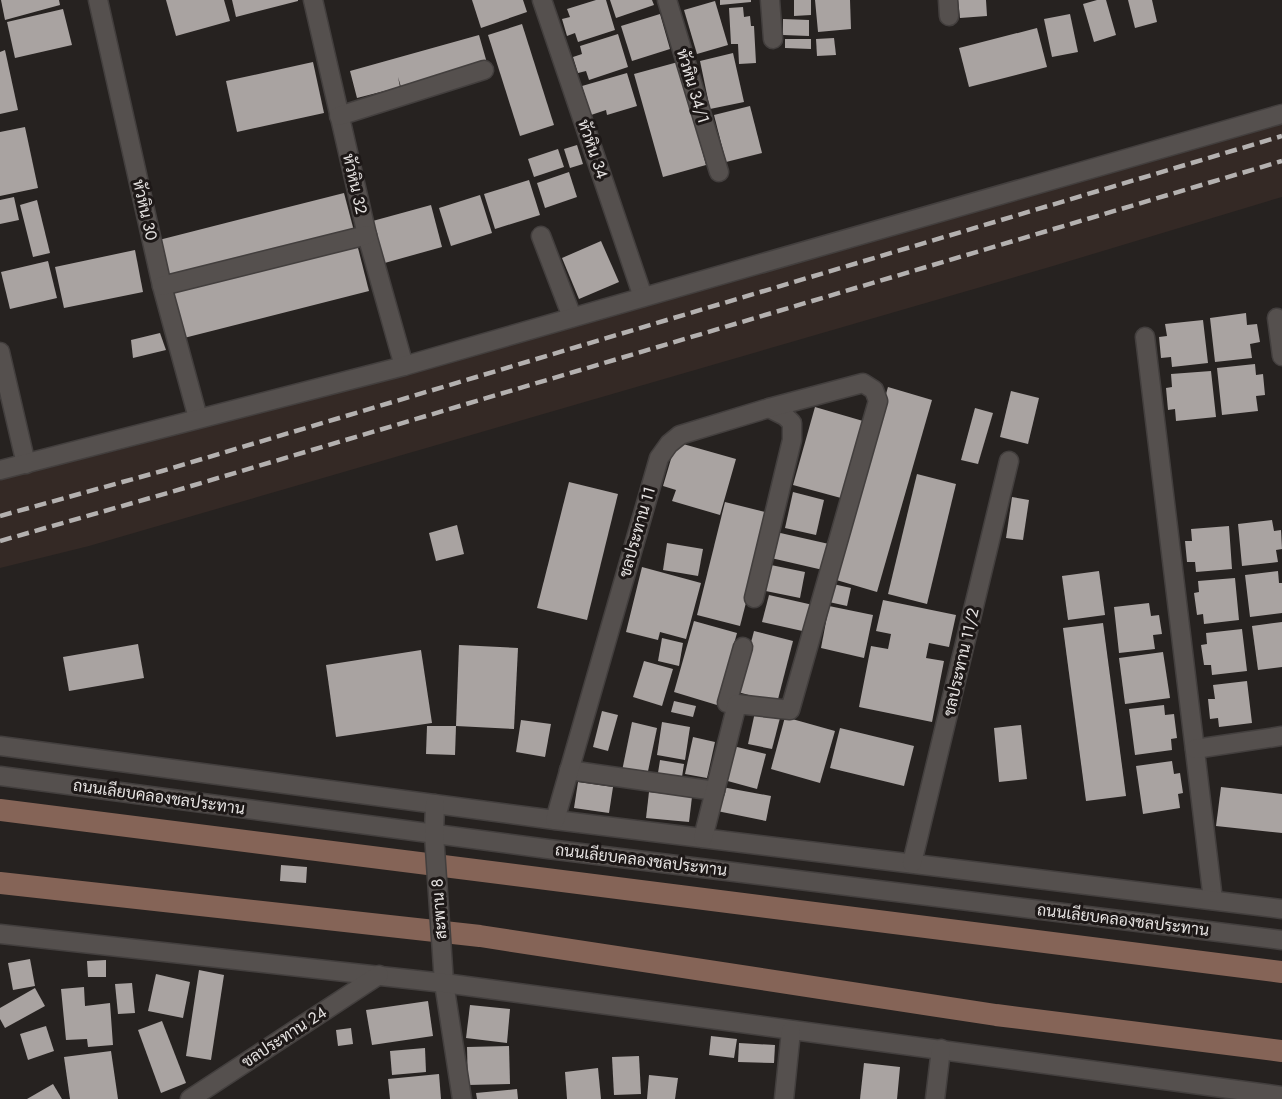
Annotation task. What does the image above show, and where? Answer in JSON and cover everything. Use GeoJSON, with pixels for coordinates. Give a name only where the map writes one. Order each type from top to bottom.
{"type":"FeatureCollection","features":[{"type":"Feature","properties":{"kind":"street","name":"หัวหิน 30"},"geometry":{"type":"LineString","coordinates":[[98,0],[162,286],[198,418]]}},
{"type":"Feature","properties":{"kind":"street","name":"หัวหิน 32"},"geometry":{"type":"LineString","coordinates":[[313,0],[367,235],[404,366]]}},
{"type":"Feature","properties":{"kind":"street","name":"หัวหิน 34"},"geometry":{"type":"LineString","coordinates":[[542,0],[643,297]]}},
{"type":"Feature","properties":{"kind":"street","name":"หัวหิน 34/1"},"geometry":{"type":"LineString","coordinates":[[667,0],[719,172]]}},
{"type":"Feature","properties":{"kind":"street"},"geometry":{"type":"LineString","coordinates":[[770,0],[773,39]]}},
{"type":"Feature","properties":{"kind":"street"},"geometry":{"type":"LineString","coordinates":[[339,116],[484,70]]}},
{"type":"Feature","properties":{"kind":"street"},"geometry":{"type":"LineString","coordinates":[[0,470],[404,366],[1282,114]]}},
{"type":"Feature","properties":{"kind":"street"},"geometry":{"type":"LineString","coordinates":[[162,286],[367,235]]}},
{"type":"Feature","properties":{"kind":"street"},"geometry":{"type":"LineString","coordinates":[[541,236],[572,317]]}},
{"type":"Feature","properties":{"kind":"street"},"geometry":{"type":"LineString","coordinates":[[1277,318],[1282,356]]}},
{"type":"Feature","properties":{"kind":"street"},"geometry":{"type":"LineString","coordinates":[[1145,337],[1213,900]]}},
{"type":"Feature","properties":{"kind":"street"},"geometry":{"type":"LineString","coordinates":[[0,352],[26,464]]}},
{"type":"Feature","properties":{"kind":"street","name":"ชลประทาน 11"},"geometry":{"type":"LineString","coordinates":[[555,820],[659,458],[669,444],[680,435],[863,383],[874,390],[878,401],[790,710],[737,704]]}},
{"type":"Feature","properties":{"kind":"street"},"geometry":{"type":"LineString","coordinates":[[754,598],[792,440],[792,423],[785,416],[769,408]]}},
{"type":"Feature","properties":{"kind":"street","name":"ชลประทาน 11/2"},"geometry":{"type":"LineString","coordinates":[[912,863],[1009,461]]}},
{"type":"Feature","properties":{"kind":"street"},"geometry":{"type":"LineString","coordinates":[[703,838],[737,704],[727,703],[743,647]]}},
{"type":"Feature","properties":{"kind":"street"},"geometry":{"type":"LineString","coordinates":[[1195,749],[1282,736]]}},
{"type":"Feature","properties":{"kind":"street","name":"ถนนเลียบคลองชลประทาน"},"geometry":{"type":"LineString","coordinates":[[0,746],[555,820],[1282,909]]}},
{"type":"Feature","properties":{"kind":"street"},"geometry":{"type":"LineString","coordinates":[[569,770],[715,791]]}},
{"type":"Feature","properties":{"kind":"street","name":"ถนนเลียบคลองชลประทาน"},"geometry":{"type":"LineString","coordinates":[[0,776],[434,834],[1282,940]]}},
{"type":"Feature","properties":{"kind":"street","name":"สะพาน 8"},"geometry":{"type":"LineString","coordinates":[[435,804],[434,834],[444,983],[462,1099]]}},
{"type":"Feature","properties":{"kind":"street"},"geometry":{"type":"LineString","coordinates":[[0,934],[444,983],[1282,1096]]}},
{"type":"Feature","properties":{"kind":"street","name":"ชลประทาน 24"},"geometry":{"type":"LineString","coordinates":[[189,1099],[379,975]]}},
{"type":"Feature","properties":{"kind":"street"},"geometry":{"type":"LineString","coordinates":[[784,1099],[791,1031]]}},
{"type":"Feature","properties":{"kind":"street"},"geometry":{"type":"LineString","coordinates":[[935,1099],[941,1049]]}},
{"type":"Feature","properties":{"kind":"shaded area"},"geometry":{"type":"Polygon","coordinates":[[[1282,120],[1282,197],[1053,266],[89,546],[0,568],[0,479],[127,448],[1282,120]]]}},
{"type":"Feature","properties":{"kind":"building"},"geometry":{"type":"Polygon","coordinates":[[[1,0],[59,0],[60,5],[5,20],[1,0]]]}},
{"type":"Feature","properties":{"kind":"building"},"geometry":{"type":"Polygon","coordinates":[[[166,0],[224,0],[230,21],[176,36],[166,0]]]}},
{"type":"Feature","properties":{"kind":"building"},"geometry":{"type":"Polygon","coordinates":[[[232,0],[298,0],[298,1],[236,17],[232,0]]]}},
{"type":"Feature","properties":{"kind":"building"},"geometry":{"type":"Polygon","coordinates":[[[472,0],[523,0],[527,12],[481,28],[472,0]]]}},
{"type":"Feature","properties":{"kind":"building"},"geometry":{"type":"Polygon","coordinates":[[[596,0],[606,0],[615,30],[578,42],[575,33],[567,36],[562,19],[570,17],[567,9],[596,0]]]}},
{"type":"Feature","properties":{"kind":"building"},"geometry":{"type":"Polygon","coordinates":[[[610,0],[652,0],[654,5],[616,18],[610,0]]]}},
{"type":"Feature","properties":{"kind":"building"},"geometry":{"type":"Polygon","coordinates":[[[720,0],[751,0],[751,2],[720,5],[720,0]]]}},
{"type":"Feature","properties":{"kind":"building"},"geometry":{"type":"Polygon","coordinates":[[[794,0],[811,0],[811,15],[794,16],[794,0]]]}},
{"type":"Feature","properties":{"kind":"building"},"geometry":{"type":"Polygon","coordinates":[[[815,0],[850,0],[851,29],[818,32],[815,0]]]}},
{"type":"Feature","properties":{"kind":"building"},"geometry":{"type":"Polygon","coordinates":[[[958,0],[986,0],[987,16],[960,18],[958,0]]]}},
{"type":"Feature","properties":{"kind":"building"},"geometry":{"type":"Polygon","coordinates":[[[1106,0],[1116,35],[1094,42],[1083,4],[1106,0]]]}},
{"type":"Feature","properties":{"kind":"building"},"geometry":{"type":"Polygon","coordinates":[[[1128,0],[1152,0],[1157,22],[1135,28],[1128,0]]]}},
{"type":"Feature","properties":{"kind":"building"},"geometry":{"type":"Polygon","coordinates":[[[715,1],[728,45],[697,54],[684,10],[715,1]]]}},
{"type":"Feature","properties":{"kind":"building"},"geometry":{"type":"Polygon","coordinates":[[[743,7],[744,17],[750,16],[751,26],[754,26],[756,63],[739,64],[738,44],[731,44],[729,8],[743,7]]]}},
{"type":"Feature","properties":{"kind":"building"},"geometry":{"type":"Polygon","coordinates":[[[63,9],[72,45],[15,58],[7,22],[63,9]]]}},
{"type":"Feature","properties":{"kind":"building"},"geometry":{"type":"Polygon","coordinates":[[[660,14],[670,49],[632,61],[621,26],[660,14]]]}},
{"type":"Feature","properties":{"kind":"building"},"geometry":{"type":"Polygon","coordinates":[[[1070,14],[1078,52],[1052,57],[1044,19],[1070,14]]]}},
{"type":"Feature","properties":{"kind":"building"},"geometry":{"type":"Polygon","coordinates":[[[783,19],[809,20],[809,36],[783,35],[783,19]]]}},
{"type":"Feature","properties":{"kind":"building"},"geometry":{"type":"Polygon","coordinates":[[[522,24],[554,125],[520,136],[488,35],[522,24]]]}},
{"type":"Feature","properties":{"kind":"building"},"geometry":{"type":"Polygon","coordinates":[[[1037,28],[1047,67],[969,87],[959,48],[1037,28]]]}},
{"type":"Feature","properties":{"kind":"building"},"geometry":{"type":"Polygon","coordinates":[[[618,34],[628,67],[589,80],[586,71],[578,73],[573,57],[582,54],[580,46],[618,34]]]}},
{"type":"Feature","properties":{"kind":"building"},"geometry":{"type":"Polygon","coordinates":[[[479,35],[487,63],[401,87],[398,77],[400,87],[357,98],[350,71],[479,35]]]}},
{"type":"Feature","properties":{"kind":"building"},"geometry":{"type":"Polygon","coordinates":[[[834,38],[836,55],[817,56],[816,39],[834,38]]]}},
{"type":"Feature","properties":{"kind":"building"},"geometry":{"type":"Polygon","coordinates":[[[785,39],[811,39],[811,49],[785,48],[785,39]]]}},
{"type":"Feature","properties":{"kind":"building"},"geometry":{"type":"Polygon","coordinates":[[[5,50],[18,110],[0,114],[0,52],[5,50]]]}},
{"type":"Feature","properties":{"kind":"building"},"geometry":{"type":"Polygon","coordinates":[[[733,53],[744,102],[710,109],[700,61],[733,53]]]}},
{"type":"Feature","properties":{"kind":"building"},"geometry":{"type":"Polygon","coordinates":[[[313,62],[324,113],[237,132],[226,81],[313,62]]]}},
{"type":"Feature","properties":{"kind":"building"},"geometry":{"type":"Polygon","coordinates":[[[678,62],[706,165],[663,177],[634,74],[678,62]]]}},
{"type":"Feature","properties":{"kind":"building"},"geometry":{"type":"Polygon","coordinates":[[[627,73],[637,106],[607,115],[606,110],[591,115],[582,86],[627,73]]]}},
{"type":"Feature","properties":{"kind":"building"},"geometry":{"type":"Polygon","coordinates":[[[750,106],[762,153],[726,162],[714,115],[750,106]]]}},
{"type":"Feature","properties":{"kind":"building"},"geometry":{"type":"Polygon","coordinates":[[[25,127],[38,188],[0,196],[0,132],[25,127]]]}},
{"type":"Feature","properties":{"kind":"building"},"geometry":{"type":"Polygon","coordinates":[[[577,145],[583,164],[570,168],[564,149],[577,145]]]}},
{"type":"Feature","properties":{"kind":"building"},"geometry":{"type":"Polygon","coordinates":[[[558,149],[564,167],[534,177],[528,159],[558,149]]]}},
{"type":"Feature","properties":{"kind":"building"},"geometry":{"type":"Polygon","coordinates":[[[569,172],[577,197],[545,208],[537,183],[569,172]]]}},
{"type":"Feature","properties":{"kind":"building"},"geometry":{"type":"Polygon","coordinates":[[[529,180],[540,215],[495,229],[484,194],[529,180]]]}},
{"type":"Feature","properties":{"kind":"building"},"geometry":{"type":"Polygon","coordinates":[[[344,193],[354,231],[164,279],[155,241],[344,193]]]}},
{"type":"Feature","properties":{"kind":"building"},"geometry":{"type":"Polygon","coordinates":[[[480,195],[492,233],[451,246],[439,208],[480,195]]]}},
{"type":"Feature","properties":{"kind":"building"},"geometry":{"type":"Polygon","coordinates":[[[14,197],[19,220],[0,224],[0,200],[14,197]]]}},
{"type":"Feature","properties":{"kind":"building"},"geometry":{"type":"Polygon","coordinates":[[[37,200],[50,253],[33,257],[20,205],[37,200]]]}},
{"type":"Feature","properties":{"kind":"building"},"geometry":{"type":"Polygon","coordinates":[[[431,205],[442,247],[381,264],[369,222],[431,205]]]}},
{"type":"Feature","properties":{"kind":"building"},"geometry":{"type":"Polygon","coordinates":[[[601,241],[619,282],[579,299],[562,258],[601,241]]]}},
{"type":"Feature","properties":{"kind":"building"},"geometry":{"type":"Polygon","coordinates":[[[357,244],[369,291],[184,338],[173,290],[357,244]]]}},
{"type":"Feature","properties":{"kind":"building"},"geometry":{"type":"Polygon","coordinates":[[[135,250],[143,292],[64,308],[55,267],[135,250]]]}},
{"type":"Feature","properties":{"kind":"building"},"geometry":{"type":"Polygon","coordinates":[[[48,261],[57,298],[10,309],[1,272],[48,261]]]}},
{"type":"Feature","properties":{"kind":"building"},"geometry":{"type":"Polygon","coordinates":[[[1246,313],[1247,325],[1257,324],[1260,342],[1250,344],[1252,358],[1215,362],[1210,318],[1246,313]]]}},
{"type":"Feature","properties":{"kind":"building"},"geometry":{"type":"Polygon","coordinates":[[[1203,320],[1208,363],[1172,367],[1171,357],[1161,358],[1159,337],[1167,336],[1165,324],[1203,320]]]}},
{"type":"Feature","properties":{"kind":"building"},"geometry":{"type":"Polygon","coordinates":[[[160,333],[166,350],[133,358],[131,340],[160,333]]]}},
{"type":"Feature","properties":{"kind":"building"},"geometry":{"type":"Polygon","coordinates":[[[1255,364],[1256,375],[1263,374],[1265,395],[1256,396],[1258,411],[1222,415],[1217,368],[1255,364]]]}},
{"type":"Feature","properties":{"kind":"building"},"geometry":{"type":"Polygon","coordinates":[[[1211,371],[1216,417],[1176,421],[1175,409],[1168,410],[1166,388],[1172,387],[1171,374],[1211,371]]]}},
{"type":"Feature","properties":{"kind":"building"},"geometry":{"type":"Polygon","coordinates":[[[888,387],[932,400],[877,592],[833,579],[888,387]]]}},
{"type":"Feature","properties":{"kind":"building"},"geometry":{"type":"Polygon","coordinates":[[[1011,391],[1039,398],[1028,444],[1000,437],[1011,391]]]}},
{"type":"Feature","properties":{"kind":"building"},"geometry":{"type":"Polygon","coordinates":[[[815,407],[863,421],[841,498],[793,485],[815,407]]]}},
{"type":"Feature","properties":{"kind":"building"},"geometry":{"type":"Polygon","coordinates":[[[975,408],[993,413],[978,464],[961,460],[975,408]]]}},
{"type":"Feature","properties":{"kind":"building"},"geometry":{"type":"Polygon","coordinates":[[[676,442],[736,459],[720,515],[672,501],[676,490],[663,486],[676,442]]]}},
{"type":"Feature","properties":{"kind":"building"},"geometry":{"type":"Polygon","coordinates":[[[917,474],[956,484],[927,604],[888,594],[917,474]]]}},
{"type":"Feature","properties":{"kind":"building"},"geometry":{"type":"Polygon","coordinates":[[[569,482],[618,494],[587,620],[537,608],[569,482]]]}},
{"type":"Feature","properties":{"kind":"building"},"geometry":{"type":"Polygon","coordinates":[[[793,492],[824,500],[816,535],[785,528],[793,492]]]}},
{"type":"Feature","properties":{"kind":"building"},"geometry":{"type":"Polygon","coordinates":[[[1012,497],[1029,500],[1023,540],[1006,538],[1012,497]]]}},
{"type":"Feature","properties":{"kind":"building"},"geometry":{"type":"Polygon","coordinates":[[[725,502],[769,513],[740,626],[697,615],[725,502]]]}},
{"type":"Feature","properties":{"kind":"building"},"geometry":{"type":"Polygon","coordinates":[[[1272,520],[1274,531],[1281,530],[1282,549],[1276,550],[1278,562],[1242,566],[1238,524],[1272,520]]]}},
{"type":"Feature","properties":{"kind":"building"},"geometry":{"type":"Polygon","coordinates":[[[457,525],[464,554],[436,561],[429,533],[457,525]]]}},
{"type":"Feature","properties":{"kind":"building"},"geometry":{"type":"Polygon","coordinates":[[[1229,526],[1232,569],[1196,572],[1195,562],[1187,562],[1185,541],[1192,541],[1191,529],[1229,526]]]}},
{"type":"Feature","properties":{"kind":"building"},"geometry":{"type":"Polygon","coordinates":[[[776,532],[829,544],[823,570],[771,558],[776,532]]]}},
{"type":"Feature","properties":{"kind":"building"},"geometry":{"type":"Polygon","coordinates":[[[667,543],[703,549],[698,576],[663,570],[667,543]]]}},
{"type":"Feature","properties":{"kind":"building"},"geometry":{"type":"Polygon","coordinates":[[[766,564],[805,572],[800,598],[761,590],[766,564]]]}},
{"type":"Feature","properties":{"kind":"building"},"geometry":{"type":"Polygon","coordinates":[[[642,567],[701,583],[686,639],[660,632],[658,640],[626,632],[642,567]]]}},
{"type":"Feature","properties":{"kind":"building"},"geometry":{"type":"Polygon","coordinates":[[[1099,571],[1105,615],[1068,620],[1062,576],[1099,571]]]}},
{"type":"Feature","properties":{"kind":"building"},"geometry":{"type":"Polygon","coordinates":[[[1278,571],[1279,583],[1282,583],[1282,613],[1250,617],[1245,575],[1278,571]]]}},
{"type":"Feature","properties":{"kind":"building"},"geometry":{"type":"Polygon","coordinates":[[[1235,578],[1239,620],[1204,624],[1203,614],[1197,615],[1194,593],[1199,592],[1198,581],[1235,578]]]}},
{"type":"Feature","properties":{"kind":"building"},"geometry":{"type":"Polygon","coordinates":[[[833,584],[851,588],[847,606],[829,602],[833,584]]]}},
{"type":"Feature","properties":{"kind":"building"},"geometry":{"type":"Polygon","coordinates":[[[769,595],[813,605],[807,632],[762,622],[769,595]]]}},
{"type":"Feature","properties":{"kind":"building"},"geometry":{"type":"Polygon","coordinates":[[[883,600],[956,615],[949,647],[929,643],[926,658],[944,661],[932,722],[859,707],[871,646],[888,649],[891,634],[876,631],[883,600]]]}},
{"type":"Feature","properties":{"kind":"building"},"geometry":{"type":"Polygon","coordinates":[[[1149,603],[1151,616],[1159,615],[1162,634],[1153,635],[1155,649],[1119,653],[1114,607],[1149,603]]]}},
{"type":"Feature","properties":{"kind":"building"},"geometry":{"type":"Polygon","coordinates":[[[829,606],[873,615],[864,658],[821,648],[829,606]]]}},
{"type":"Feature","properties":{"kind":"building"},"geometry":{"type":"Polygon","coordinates":[[[694,621],[737,633],[717,705],[674,692],[694,621]]]}},
{"type":"Feature","properties":{"kind":"building"},"geometry":{"type":"Polygon","coordinates":[[[1282,622],[1282,667],[1258,670],[1252,626],[1282,622]]]}},
{"type":"Feature","properties":{"kind":"building"},"geometry":{"type":"Polygon","coordinates":[[[1103,623],[1126,796],[1086,801],[1063,628],[1103,623]]]}},
{"type":"Feature","properties":{"kind":"building"},"geometry":{"type":"Polygon","coordinates":[[[1242,629],[1247,671],[1212,675],[1211,665],[1204,665],[1201,645],[1207,644],[1206,633],[1242,629]]]}},
{"type":"Feature","properties":{"kind":"building"},"geometry":{"type":"Polygon","coordinates":[[[754,631],[793,641],[777,703],[738,692],[754,631]]]}},
{"type":"Feature","properties":{"kind":"building"},"geometry":{"type":"Polygon","coordinates":[[[662,638],[683,643],[679,666],[658,661],[662,638]]]}},
{"type":"Feature","properties":{"kind":"building"},"geometry":{"type":"Polygon","coordinates":[[[138,644],[144,678],[69,691],[63,657],[138,644]]]}},
{"type":"Feature","properties":{"kind":"building"},"geometry":{"type":"Polygon","coordinates":[[[459,645],[518,648],[514,729],[456,726],[459,645]]]}},
{"type":"Feature","properties":{"kind":"building"},"geometry":{"type":"Polygon","coordinates":[[[421,650],[432,723],[336,737],[326,665],[421,650]]]}},
{"type":"Feature","properties":{"kind":"building"},"geometry":{"type":"Polygon","coordinates":[[[1163,652],[1170,698],[1125,704],[1119,658],[1163,652]]]}},
{"type":"Feature","properties":{"kind":"building"},"geometry":{"type":"Polygon","coordinates":[[[644,661],[673,669],[662,706],[633,697],[644,661]]]}},
{"type":"Feature","properties":{"kind":"building"},"geometry":{"type":"Polygon","coordinates":[[[1247,681],[1252,723],[1219,727],[1218,718],[1210,719],[1208,699],[1215,699],[1213,685],[1247,681]]]}},
{"type":"Feature","properties":{"kind":"building"},"geometry":{"type":"Polygon","coordinates":[[[674,701],[696,706],[693,717],[671,712],[674,701]]]}},
{"type":"Feature","properties":{"kind":"building"},"geometry":{"type":"Polygon","coordinates":[[[1164,705],[1165,715],[1174,714],[1177,738],[1171,739],[1172,750],[1135,755],[1129,709],[1164,705]]]}},
{"type":"Feature","properties":{"kind":"building"},"geometry":{"type":"Polygon","coordinates":[[[602,711],[618,715],[608,751],[593,747],[602,711]]]}},
{"type":"Feature","properties":{"kind":"building"},"geometry":{"type":"Polygon","coordinates":[[[755,712],[780,718],[772,749],[748,744],[755,712]]]}},
{"type":"Feature","properties":{"kind":"building"},"geometry":{"type":"Polygon","coordinates":[[[785,717],[835,731],[820,783],[771,769],[785,717]]]}},
{"type":"Feature","properties":{"kind":"building"},"geometry":{"type":"Polygon","coordinates":[[[521,720],[551,724],[545,757],[516,752],[521,720]]]}},
{"type":"Feature","properties":{"kind":"building"},"geometry":{"type":"Polygon","coordinates":[[[632,722],[657,728],[647,776],[622,771],[632,722]]]}},
{"type":"Feature","properties":{"kind":"building"},"geometry":{"type":"Polygon","coordinates":[[[662,722],[690,727],[685,760],[657,755],[662,722]]]}},
{"type":"Feature","properties":{"kind":"building"},"geometry":{"type":"Polygon","coordinates":[[[1021,725],[1027,779],[999,782],[994,728],[1021,725]]]}},
{"type":"Feature","properties":{"kind":"building"},"geometry":{"type":"Polygon","coordinates":[[[427,726],[456,726],[455,755],[426,754],[427,726]]]}},
{"type":"Feature","properties":{"kind":"building"},"geometry":{"type":"Polygon","coordinates":[[[840,728],[914,746],[904,786],[830,768],[840,728]]]}},
{"type":"Feature","properties":{"kind":"building"},"geometry":{"type":"Polygon","coordinates":[[[693,737],[715,742],[707,778],[685,774],[693,737]]]}},
{"type":"Feature","properties":{"kind":"building"},"geometry":{"type":"Polygon","coordinates":[[[733,746],[766,754],[757,789],[724,780],[733,746]]]}},
{"type":"Feature","properties":{"kind":"building"},"geometry":{"type":"Polygon","coordinates":[[[660,760],[684,764],[682,777],[658,773],[660,760]]]}},
{"type":"Feature","properties":{"kind":"building"},"geometry":{"type":"Polygon","coordinates":[[[1172,761],[1174,774],[1180,773],[1183,793],[1178,794],[1180,808],[1143,814],[1136,766],[1172,761]]]}},
{"type":"Feature","properties":{"kind":"building"},"geometry":{"type":"Polygon","coordinates":[[[578,782],[613,787],[609,813],[574,808],[578,782]]]}},
{"type":"Feature","properties":{"kind":"building"},"geometry":{"type":"Polygon","coordinates":[[[722,787],[771,796],[766,821],[717,811],[722,787]]]}},
{"type":"Feature","properties":{"kind":"building"},"geometry":{"type":"Polygon","coordinates":[[[1221,787],[1282,794],[1282,833],[1216,826],[1221,787]]]}},
{"type":"Feature","properties":{"kind":"building"},"geometry":{"type":"Polygon","coordinates":[[[649,792],[692,797],[689,822],[646,818],[649,792]]]}},
{"type":"Feature","properties":{"kind":"building"},"geometry":{"type":"Polygon","coordinates":[[[281,865],[307,867],[306,883],[280,881],[281,865]]]}},
{"type":"Feature","properties":{"kind":"building"},"geometry":{"type":"Polygon","coordinates":[[[30,959],[35,986],[13,990],[8,963],[30,959]]]}},
{"type":"Feature","properties":{"kind":"building"},"geometry":{"type":"Polygon","coordinates":[[[106,960],[106,977],[88,977],[87,961],[106,960]]]}},
{"type":"Feature","properties":{"kind":"building"},"geometry":{"type":"Polygon","coordinates":[[[199,970],[224,975],[211,1060],[186,1056],[199,970]]]}},
{"type":"Feature","properties":{"kind":"building"},"geometry":{"type":"Polygon","coordinates":[[[156,974],[190,982],[183,1018],[148,1011],[156,974]]]}},
{"type":"Feature","properties":{"kind":"building"},"geometry":{"type":"Polygon","coordinates":[[[132,983],[135,1013],[118,1014],[115,984],[132,983]]]}},
{"type":"Feature","properties":{"kind":"building"},"geometry":{"type":"Polygon","coordinates":[[[84,987],[85,1006],[110,1003],[113,1045],[88,1047],[87,1039],[66,1040],[61,989],[84,987]]]}},
{"type":"Feature","properties":{"kind":"building"},"geometry":{"type":"Polygon","coordinates":[[[35,988],[45,1006],[5,1028],[0,1019],[0,1008],[35,988]]]}},
{"type":"Feature","properties":{"kind":"building"},"geometry":{"type":"Polygon","coordinates":[[[428,1001],[433,1036],[372,1045],[366,1010],[428,1001]]]}},
{"type":"Feature","properties":{"kind":"building"},"geometry":{"type":"Polygon","coordinates":[[[470,1005],[510,1009],[507,1043],[466,1038],[470,1005]]]}},
{"type":"Feature","properties":{"kind":"building"},"geometry":{"type":"Polygon","coordinates":[[[162,1021],[186,1083],[161,1093],[138,1030],[162,1021]]]}},
{"type":"Feature","properties":{"kind":"building"},"geometry":{"type":"Polygon","coordinates":[[[46,1026],[54,1051],[28,1060],[20,1034],[46,1026]]]}},
{"type":"Feature","properties":{"kind":"building"},"geometry":{"type":"Polygon","coordinates":[[[351,1028],[353,1044],[338,1046],[336,1030],[351,1028]]]}},
{"type":"Feature","properties":{"kind":"building"},"geometry":{"type":"Polygon","coordinates":[[[711,1036],[737,1039],[734,1058],[709,1055],[711,1036]]]}},
{"type":"Feature","properties":{"kind":"building"},"geometry":{"type":"Polygon","coordinates":[[[739,1043],[775,1045],[774,1063],[738,1062],[739,1043]]]}},
{"type":"Feature","properties":{"kind":"building"},"geometry":{"type":"Polygon","coordinates":[[[509,1046],[510,1084],[468,1085],[467,1047],[509,1046]]]}},
{"type":"Feature","properties":{"kind":"building"},"geometry":{"type":"Polygon","coordinates":[[[425,1048],[426,1072],[392,1075],[390,1051],[425,1048]]]}},
{"type":"Feature","properties":{"kind":"building"},"geometry":{"type":"Polygon","coordinates":[[[111,1051],[118,1099],[70,1099],[64,1057],[111,1051]]]}},
{"type":"Feature","properties":{"kind":"building"},"geometry":{"type":"Polygon","coordinates":[[[639,1056],[641,1094],[614,1095],[612,1057],[639,1056]]]}},
{"type":"Feature","properties":{"kind":"building"},"geometry":{"type":"Polygon","coordinates":[[[864,1063],[900,1067],[897,1099],[860,1099],[864,1063]]]}},
{"type":"Feature","properties":{"kind":"building"},"geometry":{"type":"Polygon","coordinates":[[[598,1068],[601,1099],[567,1099],[565,1072],[598,1068]]]}},
{"type":"Feature","properties":{"kind":"building"},"geometry":{"type":"Polygon","coordinates":[[[439,1074],[441,1099],[390,1099],[388,1079],[439,1074]]]}},
{"type":"Feature","properties":{"kind":"building"},"geometry":{"type":"Polygon","coordinates":[[[649,1075],[678,1078],[675,1099],[647,1099],[649,1075]]]}},
{"type":"Feature","properties":{"kind":"building"},"geometry":{"type":"Polygon","coordinates":[[[53,1084],[62,1099],[27,1099],[53,1084]]]}},
{"type":"Feature","properties":{"kind":"building"},"geometry":{"type":"Polygon","coordinates":[[[517,1089],[518,1099],[477,1099],[476,1093],[517,1089]]]}},
{"type":"Feature","properties":{"kind":"waterway"},"geometry":{"type":"LineString","coordinates":[[0,810],[1282,972]]}},
{"type":"Feature","properties":{"kind":"waterway"},"geometry":{"type":"LineString","coordinates":[[0,883],[480,936],[996,1015],[1282,1051]]}},
{"type":"Feature","properties":{"kind":"railway"},"geometry":{"type":"LineString","coordinates":[[0,516],[162,471],[1282,136]]}},
{"type":"Feature","properties":{"kind":"railway"},"geometry":{"type":"LineString","coordinates":[[0,541],[1282,161]]}}]}
